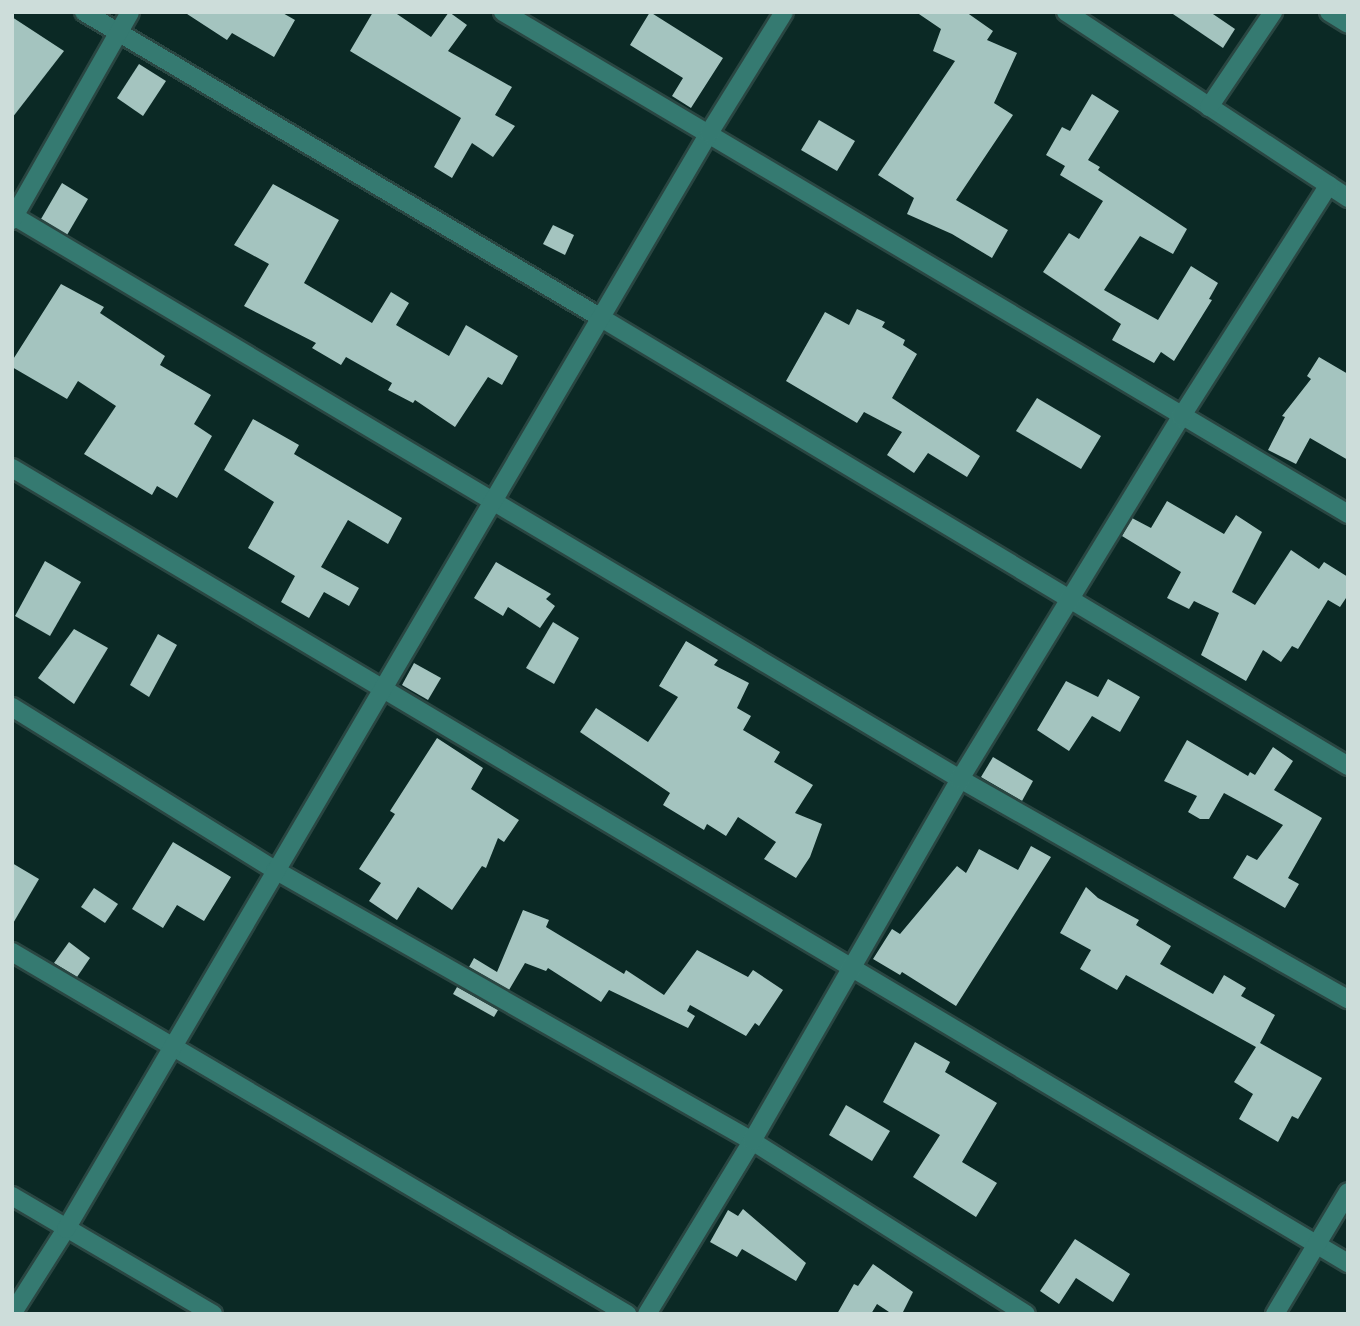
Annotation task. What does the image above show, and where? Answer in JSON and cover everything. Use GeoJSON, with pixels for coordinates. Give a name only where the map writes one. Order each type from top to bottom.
{"type":"FeatureCollection","features":[{"type":"Feature","properties":{"kind":"street"},"geometry":{"type":"LineString","coordinates":[[84,12],[603,319],[1348,766]]}},
{"type":"Feature","properties":{"kind":"street"},"geometry":{"type":"LineString","coordinates":[[130,12],[13,217],[495,500],[960,779],[1348,999]]}},
{"type":"Feature","properties":{"kind":"street"},"geometry":{"type":"LineString","coordinates":[[503,12],[1348,514]]}},
{"type":"Feature","properties":{"kind":"street"},"geometry":{"type":"LineString","coordinates":[[12,1314],[66,1228],[383,686],[603,319],[709,133],[785,12]]}},
{"type":"Feature","properties":{"kind":"street"},"geometry":{"type":"LineString","coordinates":[[1066,12],[1348,198]]}},
{"type":"Feature","properties":{"kind":"street"},"geometry":{"type":"LineString","coordinates":[[1209,107],[1273,12]]}},
{"type":"Feature","properties":{"kind":"street"},"geometry":{"type":"LineString","coordinates":[[1329,12],[1348,24]]}},
{"type":"Feature","properties":{"kind":"street"},"geometry":{"type":"LineString","coordinates":[[647,1314],[752,1141],[960,779],[1181,417],[1329,186]]}},
{"type":"Feature","properties":{"kind":"street"},"geometry":{"type":"LineString","coordinates":[[12,468],[383,686],[1348,1263]]}},
{"type":"Feature","properties":{"kind":"street"},"geometry":{"type":"LineString","coordinates":[[12,707],[275,870],[752,1141],[1026,1314]]}},
{"type":"Feature","properties":{"kind":"street"},"geometry":{"type":"LineString","coordinates":[[12,952],[627,1314]]}},
{"type":"Feature","properties":{"kind":"street"},"geometry":{"type":"LineString","coordinates":[[1275,1314],[1348,1192]]}},
{"type":"Feature","properties":{"kind":"street"},"geometry":{"type":"LineString","coordinates":[[12,1196],[213,1314]]}},
{"type":"Feature","properties":{"kind":"building"},"geometry":{"type":"Polygon","coordinates":[[[184,12],[281,12],[295,20],[274,57],[232,33],[227,40],[184,12]]]}},
{"type":"Feature","properties":{"kind":"building"},"geometry":{"type":"Polygon","coordinates":[[[373,12],[394,12],[431,37],[449,12],[467,25],[448,51],[512,87],[495,115],[515,126],[493,157],[472,143],[452,178],[434,167],[461,118],[350,51],[373,12]]]}},
{"type":"Feature","properties":{"kind":"building"},"geometry":{"type":"Polygon","coordinates":[[[650,12],[723,58],[691,108],[672,96],[683,78],[630,45],[650,12]]]}},
{"type":"Feature","properties":{"kind":"building"},"geometry":{"type":"Polygon","coordinates":[[[916,12],[966,12],[993,31],[987,40],[1017,53],[994,103],[1013,115],[956,200],[1008,230],[992,258],[952,234],[907,214],[914,198],[878,175],[955,61],[933,51],[941,29],[916,12]]]}},
{"type":"Feature","properties":{"kind":"building"},"geometry":{"type":"Polygon","coordinates":[[[1170,12],[1210,12],[1235,29],[1223,48],[1170,12]]]}},
{"type":"Feature","properties":{"kind":"building"},"geometry":{"type":"Polygon","coordinates":[[[12,17],[64,51],[12,118],[12,17]]]}},
{"type":"Feature","properties":{"kind":"building"},"geometry":{"type":"Polygon","coordinates":[[[139,64],[166,81],[143,116],[117,98],[139,64]]]}},
{"type":"Feature","properties":{"kind":"building"},"geometry":{"type":"Polygon","coordinates":[[[1092,94],[1119,111],[1088,160],[1100,167],[1098,170],[1187,229],[1173,254],[1140,236],[1104,290],[1158,320],[1191,266],[1218,283],[1209,299],[1212,300],[1174,361],[1161,352],[1154,363],[1112,340],[1121,324],[1043,272],[1069,233],[1079,239],[1103,201],[1060,175],[1065,166],[1046,155],[1062,127],[1070,131],[1092,94]]]}},
{"type":"Feature","properties":{"kind":"building"},"geometry":{"type":"Polygon","coordinates":[[[819,120],[855,141],[837,171],[801,150],[819,120]]]}},
{"type":"Feature","properties":{"kind":"building"},"geometry":{"type":"Polygon","coordinates":[[[62,183],[88,199],[67,235],[41,219],[62,183]]]}},
{"type":"Feature","properties":{"kind":"building"},"geometry":{"type":"Polygon","coordinates":[[[273,184],[339,220],[304,283],[372,323],[391,292],[409,303],[396,325],[449,356],[466,325],[518,356],[502,385],[488,377],[455,427],[415,400],[413,403],[388,390],[392,383],[346,357],[341,365],[312,348],[316,343],[244,306],[269,264],[234,245],[273,184]]]}},
{"type":"Feature","properties":{"kind":"building"},"geometry":{"type":"Polygon","coordinates":[[[553,225],[574,235],[565,255],[543,244],[553,225]]]}},
{"type":"Feature","properties":{"kind":"building"},"geometry":{"type":"Polygon","coordinates":[[[61,284],[104,307],[100,313],[165,356],[160,365],[211,395],[194,424],[212,436],[177,498],[157,486],[152,495],[84,454],[116,406],[78,381],[67,399],[12,367],[12,361],[61,284]]]}},
{"type":"Feature","properties":{"kind":"building"},"geometry":{"type":"Polygon","coordinates":[[[857,309],[885,322],[882,327],[905,340],[903,345],[917,354],[892,398],[980,456],[967,477],[928,453],[914,473],[887,455],[902,432],[864,412],[857,423],[786,381],[825,312],[849,325],[857,309]]]}},
{"type":"Feature","properties":{"kind":"building"},"geometry":{"type":"Polygon","coordinates":[[[1319,357],[1348,374],[1348,460],[1310,438],[1296,464],[1268,450],[1285,417],[1282,416],[1311,379],[1307,376],[1319,357]]]}},
{"type":"Feature","properties":{"kind":"building"},"geometry":{"type":"Polygon","coordinates":[[[1037,398],[1101,436],[1081,469],[1016,431],[1037,398]]]}},
{"type":"Feature","properties":{"kind":"building"},"geometry":{"type":"Polygon","coordinates":[[[253,419],[299,445],[294,454],[402,518],[388,544],[348,520],[321,567],[359,588],[349,606],[324,592],[309,618],[281,602],[295,576],[248,548],[274,502],[224,470],[253,419]]]}},
{"type":"Feature","properties":{"kind":"building"},"geometry":{"type":"Polygon","coordinates":[[[1167,501],[1224,534],[1236,515],[1262,532],[1232,592],[1255,605],[1291,550],[1319,569],[1324,562],[1348,577],[1348,595],[1340,607],[1328,600],[1298,649],[1292,646],[1281,662],[1263,650],[1246,681],[1201,655],[1219,613],[1194,601],[1189,609],[1167,598],[1181,572],[1122,536],[1132,518],[1151,528],[1167,501]]]}},
{"type":"Feature","properties":{"kind":"building"},"geometry":{"type":"Polygon","coordinates":[[[45,561],[81,582],[50,636],[15,616],[45,561]]]}},
{"type":"Feature","properties":{"kind":"building"},"geometry":{"type":"Polygon","coordinates":[[[496,562],[551,594],[546,599],[555,606],[540,628],[508,607],[503,616],[474,598],[496,562]]]}},
{"type":"Feature","properties":{"kind":"building"},"geometry":{"type":"Polygon","coordinates":[[[553,622],[579,638],[554,684],[526,668],[553,622]]]}},
{"type":"Feature","properties":{"kind":"building"},"geometry":{"type":"Polygon","coordinates":[[[74,629],[108,648],[74,704],[38,678],[74,629]]]}},
{"type":"Feature","properties":{"kind":"building"},"geometry":{"type":"Polygon","coordinates":[[[158,634],[177,645],[149,697],[130,685],[158,634]]]}},
{"type":"Feature","properties":{"kind":"building"},"geometry":{"type":"Polygon","coordinates":[[[686,641],[718,660],[714,665],[749,683],[737,708],[751,716],[743,730],[780,752],[774,762],[813,785],[795,813],[822,824],[810,857],[796,878],[764,859],[776,842],[738,817],[726,836],[707,824],[704,830],[663,805],[670,793],[580,732],[596,708],[648,742],[678,697],[659,686],[686,641]]]}},
{"type":"Feature","properties":{"kind":"building"},"geometry":{"type":"Polygon","coordinates":[[[414,663],[441,678],[428,700],[402,685],[414,663]]]}},
{"type":"Feature","properties":{"kind":"building"},"geometry":{"type":"Polygon","coordinates":[[[1108,679],[1140,697],[1120,732],[1092,716],[1069,751],[1037,730],[1066,681],[1098,697],[1108,679]]]}},
{"type":"Feature","properties":{"kind":"building"},"geometry":{"type":"Polygon","coordinates":[[[437,738],[483,768],[471,789],[519,820],[504,842],[498,838],[486,868],[482,866],[452,910],[418,887],[397,920],[369,901],[381,883],[359,869],[395,814],[390,811],[437,738]]]}},
{"type":"Feature","properties":{"kind":"building"},"geometry":{"type":"Polygon","coordinates":[[[1187,740],[1248,776],[1250,772],[1255,775],[1273,747],[1293,761],[1274,790],[1322,818],[1288,878],[1299,884],[1285,908],[1233,878],[1247,855],[1257,860],[1283,825],[1224,793],[1209,819],[1200,819],[1188,812],[1197,796],[1164,781],[1187,740]]]}},
{"type":"Feature","properties":{"kind":"building"},"geometry":{"type":"Polygon","coordinates":[[[993,757],[1033,781],[1022,801],[981,777],[993,757]]]}},
{"type":"Feature","properties":{"kind":"building"},"geometry":{"type":"Polygon","coordinates":[[[173,842],[231,877],[204,921],[177,905],[163,928],[132,909],[173,842]]]}},
{"type":"Feature","properties":{"kind":"building"},"geometry":{"type":"Polygon","coordinates":[[[1031,846],[1051,857],[956,1006],[902,972],[900,975],[873,959],[892,929],[900,934],[957,866],[966,873],[979,849],[1018,870],[1031,846]]]}},
{"type":"Feature","properties":{"kind":"building"},"geometry":{"type":"Polygon","coordinates":[[[12,863],[39,879],[12,925],[12,863]]]}},
{"type":"Feature","properties":{"kind":"building"},"geometry":{"type":"Polygon","coordinates":[[[1086,887],[1098,898],[1139,920],[1136,925],[1171,946],[1160,964],[1213,994],[1224,975],[1246,988],[1241,996],[1275,1015],[1260,1043],[1322,1078],[1298,1119],[1292,1116],[1278,1142],[1239,1119],[1253,1094],[1234,1082],[1256,1047],[1126,975],[1117,990],[1080,969],[1091,950],[1060,933],[1086,887]]]}},
{"type":"Feature","properties":{"kind":"building"},"geometry":{"type":"Polygon","coordinates":[[[94,888],[118,904],[105,923],[81,907],[94,888]]]}},
{"type":"Feature","properties":{"kind":"building"},"geometry":{"type":"Polygon","coordinates":[[[523,910],[549,920],[546,927],[624,974],[626,970],[664,995],[697,950],[748,977],[753,970],[783,990],[759,1026],[755,1023],[746,1036],[690,1005],[687,1011],[695,1016],[688,1028],[609,990],[601,1002],[548,968],[546,971],[525,963],[509,990],[469,967],[474,958],[497,972],[523,910]]]}},
{"type":"Feature","properties":{"kind":"building"},"geometry":{"type":"Polygon","coordinates":[[[69,942],[90,958],[77,977],[54,963],[69,942]]]}},
{"type":"Feature","properties":{"kind":"building"},"geometry":{"type":"Polygon","coordinates":[[[457,987],[498,1010],[494,1017],[453,994],[457,987]]]}},
{"type":"Feature","properties":{"kind":"building"},"geometry":{"type":"Polygon","coordinates":[[[915,1042],[950,1062],[945,1072],[997,1103],[962,1162],[997,1183],[976,1217],[913,1177],[940,1135],[883,1102],[915,1042]]]}},
{"type":"Feature","properties":{"kind":"building"},"geometry":{"type":"Polygon","coordinates":[[[846,1105],[890,1131],[872,1161],[829,1135],[846,1105]]]}},
{"type":"Feature","properties":{"kind":"building"},"geometry":{"type":"Polygon","coordinates":[[[743,1209],[806,1263],[796,1281],[742,1249],[737,1257],[710,1242],[728,1210],[738,1216],[743,1209]]]}},
{"type":"Feature","properties":{"kind":"building"},"geometry":{"type":"Polygon","coordinates":[[[1075,1239],[1130,1274],[1113,1302],[1076,1278],[1059,1304],[1040,1291],[1075,1239]]]}},
{"type":"Feature","properties":{"kind":"building"},"geometry":{"type":"Polygon","coordinates":[[[873,1264],[913,1292],[902,1314],[892,1314],[877,1304],[871,1314],[837,1314],[854,1284],[858,1286],[873,1264]]]}}]}
